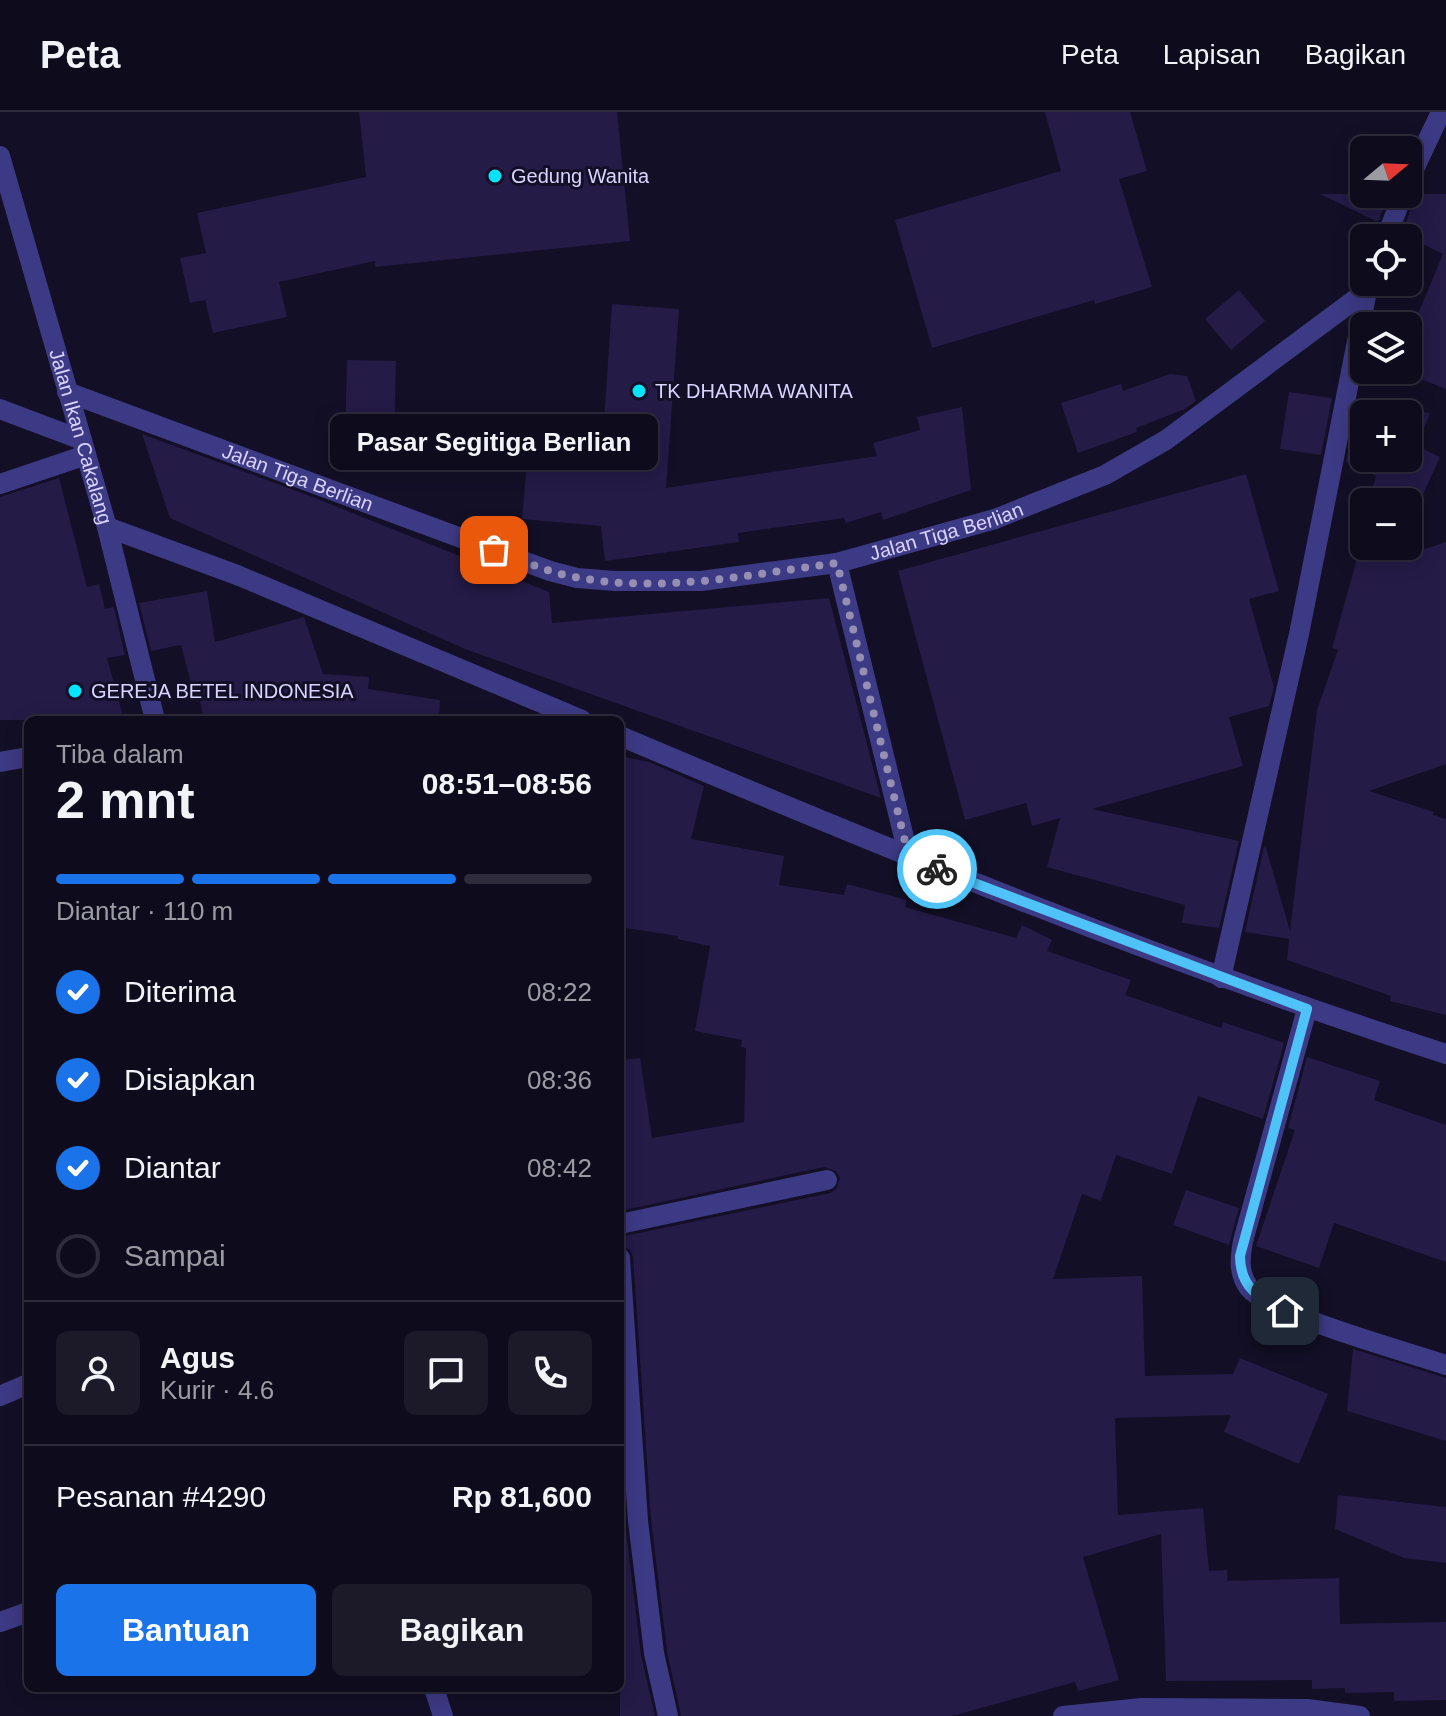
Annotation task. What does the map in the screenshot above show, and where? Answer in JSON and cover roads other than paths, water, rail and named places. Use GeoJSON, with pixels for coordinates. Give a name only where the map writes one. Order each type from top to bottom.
{"type":"FeatureCollection","features":[{"type":"Feature","properties":{"kind":"street"},"geometry":{"type":"LineString","coordinates":[[1422,152],[1441,112]]}},
{"type":"Feature","properties":{"kind":"street","name":"Jalan Ikan Cakalang"},"geometry":{"type":"LineString","coordinates":[[0,156],[107,527],[154,716]]}},
{"type":"Feature","properties":{"kind":"street","name":"Jalan Tiga Berlian"},"geometry":{"type":"LineString","coordinates":[[67,392],[550,571],[577,578],[655,583],[701,581],[837,563],[995,519],[1105,475],[1166,440],[1355,296]]}},
{"type":"Feature","properties":{"kind":"street"},"geometry":{"type":"LineString","coordinates":[[1221,978],[1299,634],[1365,296]]}},
{"type":"Feature","properties":{"kind":"street"},"geometry":{"type":"LineString","coordinates":[[0,409],[84,448]]}},
{"type":"Feature","properties":{"kind":"street"},"geometry":{"type":"LineString","coordinates":[[0,484],[84,448]]}},
{"type":"Feature","properties":{"kind":"street"},"geometry":{"type":"LineString","coordinates":[[107,527],[237,575],[572,716]]}},
{"type":"Feature","properties":{"kind":"street"},"geometry":{"type":"LineString","coordinates":[[837,563],[909,858]]}},
{"type":"Feature","properties":{"kind":"street"},"geometry":{"type":"LineString","coordinates":[[624,738],[909,858],[1221,978],[1446,1054]]}},
{"type":"Feature","properties":{"kind":"street"},"geometry":{"type":"LineString","coordinates":[[0,762],[24,758]]}},
{"type":"Feature","properties":{"kind":"street"},"geometry":{"type":"LineString","coordinates":[[1307,1009],[1243,1241],[1240,1256],[1242,1277],[1255,1295],[1285,1311],[1446,1365]]}},
{"type":"Feature","properties":{"kind":"street"},"geometry":{"type":"LineString","coordinates":[[624,1223],[827,1180]]}},
{"type":"Feature","properties":{"kind":"street"},"geometry":{"type":"LineString","coordinates":[[624,1316],[638,1521],[654,1653],[668,1716]]}},
{"type":"Feature","properties":{"kind":"street"},"geometry":{"type":"LineString","coordinates":[[0,1396],[24,1386]]}},
{"type":"Feature","properties":{"kind":"street"},"geometry":{"type":"LineString","coordinates":[[0,1622],[24,1613]]}},
{"type":"Feature","properties":{"kind":"street"},"geometry":{"type":"LineString","coordinates":[[435,1692],[443,1716]]}},
{"type":"Feature","properties":{"kind":"street"},"geometry":{"type":"LineString","coordinates":[[1063,1716],[1307,1709],[1360,1716]]}},
{"type":"Feature","properties":{"kind":"place","name":"Gedung Wanita"},"geometry":{"type":"Point","coordinates":[495,176]}},
{"type":"Feature","properties":{"kind":"place","name":"TK DHARMA WANITA"},"geometry":{"type":"Point","coordinates":[639,391]}},
{"type":"Feature","properties":{"kind":"place","name":"Pasar Segitiga Berlian"},"geometry":{"type":"Point","coordinates":[494,550]}},
{"type":"Feature","properties":{"kind":"place","name":"GEREJA BETEL INDONESIA"},"geometry":{"type":"Point","coordinates":[75,691]}}]}
